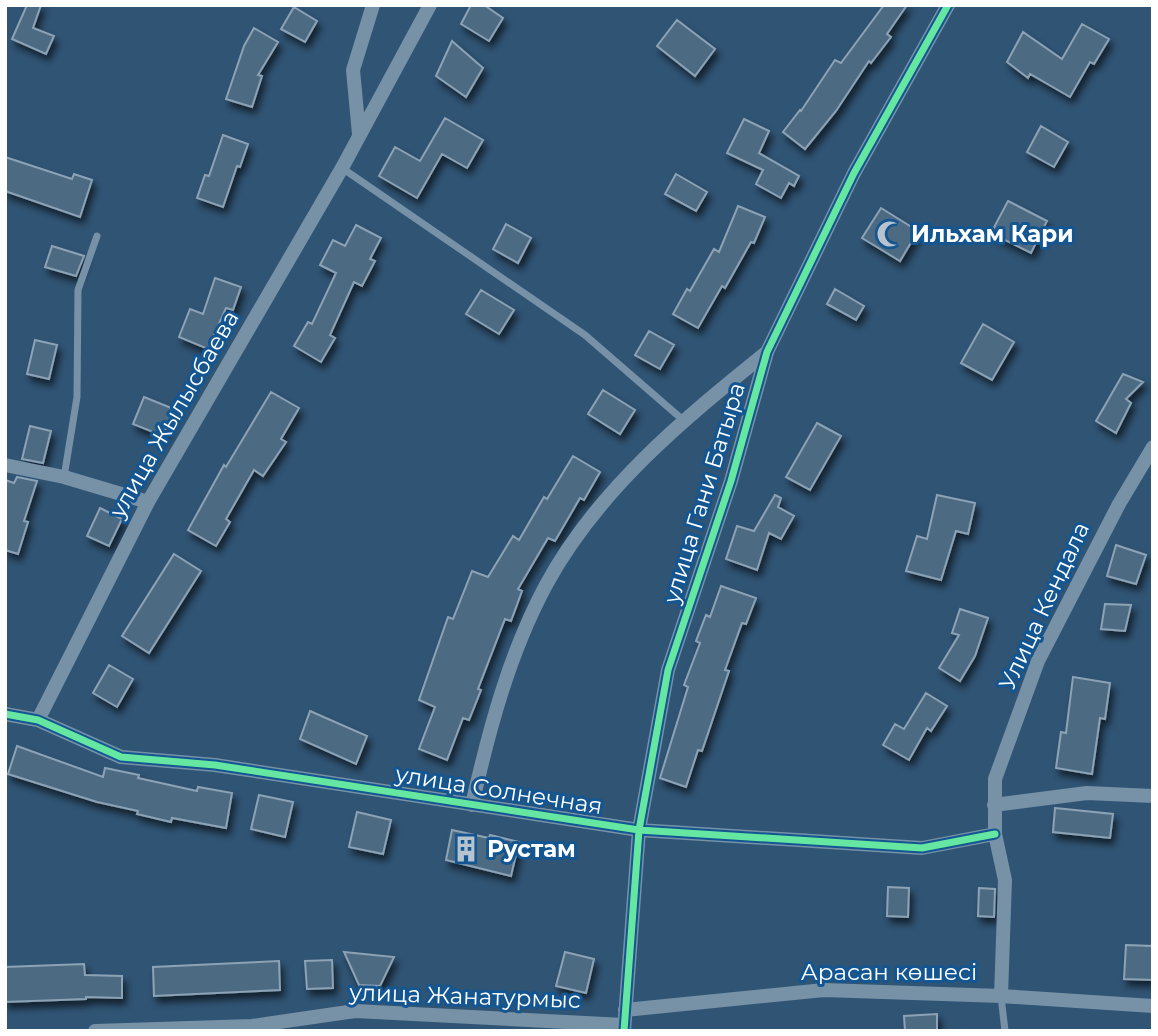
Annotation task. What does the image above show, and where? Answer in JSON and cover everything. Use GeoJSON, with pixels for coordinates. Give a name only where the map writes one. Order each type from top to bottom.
{"type":"FeatureCollection","features":[{"type":"Feature","properties":{"kind":"street"},"geometry":{"type":"LineString","coordinates":[[359,135],[353,69],[373,5]]}},
{"type":"Feature","properties":{"kind":"street","name":"улица Жылысбаева"},"geometry":{"type":"LineString","coordinates":[[38,720],[148,502],[342,168],[430,5]]}},
{"type":"Feature","properties":{"kind":"street","name":"улица Гани Батыра"},"geometry":{"type":"LineString","coordinates":[[624,1028],[639,830],[668,670],[731,481],[767,352],[854,173],[948,5]]}},
{"type":"Feature","properties":{"kind":"street","name":"улица Гани Батыра"},"geometry":{"type":"LineString","coordinates":[[472,806],[488,733],[505,682],[546,585],[569,549],[640,461],[683,420],[767,352]]}},
{"type":"Feature","properties":{"kind":"street","name":"Улица Кендала"},"geometry":{"type":"LineString","coordinates":[[1001,996],[1005,880],[995,834],[995,779],[1038,661],[1119,504],[1153,447]]}},
{"type":"Feature","properties":{"kind":"street"},"geometry":{"type":"LineString","coordinates":[[5,465],[64,477],[148,502]]}},
{"type":"Feature","properties":{"kind":"street","name":"улица Солнечная"},"geometry":{"type":"LineString","coordinates":[[5,714],[38,720],[121,757],[215,765],[639,830],[922,848],[995,834]]}},
{"type":"Feature","properties":{"kind":"street"},"geometry":{"type":"LineString","coordinates":[[994,805],[1087,793],[1153,796]]}},
{"type":"Feature","properties":{"kind":"street","name":"Арасан көшесі"},"geometry":{"type":"LineString","coordinates":[[625,1010],[824,990],[1001,996],[1153,1006]]}},
{"type":"Feature","properties":{"kind":"street","name":"улица Жанатурмыс"},"geometry":{"type":"LineString","coordinates":[[95,1031],[252,1026],[355,1011],[624,1028]]}},
{"type":"Feature","properties":{"kind":"lane"},"geometry":{"type":"LineString","coordinates":[[342,168],[585,335],[683,420]]}},
{"type":"Feature","properties":{"kind":"lane"},"geometry":{"type":"LineString","coordinates":[[64,477],[77,397],[78,290],[97,236]]}},
{"type":"Feature","properties":{"kind":"lane"},"geometry":{"type":"LineString","coordinates":[[1001,996],[1005,1031]]}},
{"type":"Feature","properties":{"kind":"building"},"geometry":{"type":"Polygon","coordinates":[[[27,5],[41,5],[33,28],[54,36],[46,54],[12,39],[27,5]]]}},
{"type":"Feature","properties":{"kind":"building"},"geometry":{"type":"Polygon","coordinates":[[[471,5],[484,5],[503,18],[489,41],[461,24],[471,5]]]}},
{"type":"Feature","properties":{"kind":"building"},"geometry":{"type":"Polygon","coordinates":[[[884,5],[907,5],[887,34],[891,37],[871,63],[869,61],[836,111],[805,149],[783,132],[801,111],[835,60],[841,63],[884,5]]]}},
{"type":"Feature","properties":{"kind":"building"},"geometry":{"type":"Polygon","coordinates":[[[294,7],[317,21],[305,42],[281,29],[294,7]]]}},
{"type":"Feature","properties":{"kind":"building"},"geometry":{"type":"Polygon","coordinates":[[[677,20],[715,49],[695,76],[657,46],[677,20]]]}},
{"type":"Feature","properties":{"kind":"building"},"geometry":{"type":"Polygon","coordinates":[[[1082,24],[1109,39],[1094,64],[1090,62],[1070,97],[1030,74],[1028,78],[1007,62],[1023,32],[1062,59],[1082,24]]]}},
{"type":"Feature","properties":{"kind":"building"},"geometry":{"type":"Polygon","coordinates":[[[254,28],[278,42],[258,75],[262,76],[252,107],[226,99],[244,46],[254,28]]]}},
{"type":"Feature","properties":{"kind":"building"},"geometry":{"type":"Polygon","coordinates":[[[452,41],[483,68],[466,97],[436,76],[452,41]]]}},
{"type":"Feature","properties":{"kind":"building"},"geometry":{"type":"Polygon","coordinates":[[[445,118],[483,140],[467,168],[442,154],[417,198],[379,176],[395,147],[420,161],[445,118]]]}},
{"type":"Feature","properties":{"kind":"building"},"geometry":{"type":"Polygon","coordinates":[[[744,119],[769,131],[759,153],[799,176],[794,186],[789,183],[781,198],[756,184],[763,170],[727,153],[744,119]]]}},
{"type":"Feature","properties":{"kind":"building"},"geometry":{"type":"Polygon","coordinates":[[[1041,126],[1068,142],[1054,167],[1027,152],[1041,126]]]}},
{"type":"Feature","properties":{"kind":"building"},"geometry":{"type":"Polygon","coordinates":[[[223,135],[248,144],[240,167],[237,166],[223,207],[197,198],[205,175],[209,176],[223,135]]]}},
{"type":"Feature","properties":{"kind":"building"},"geometry":{"type":"Polygon","coordinates":[[[5,157],[72,179],[74,174],[92,180],[80,217],[5,191],[5,157]]]}},
{"type":"Feature","properties":{"kind":"building"},"geometry":{"type":"Polygon","coordinates":[[[676,174],[707,192],[696,211],[665,194],[676,174]]]}},
{"type":"Feature","properties":{"kind":"building"},"geometry":{"type":"Polygon","coordinates":[[[1008,201],[1047,221],[1031,253],[991,233],[1008,201]]]}},
{"type":"Feature","properties":{"kind":"building"},"geometry":{"type":"Polygon","coordinates":[[[738,206],[765,217],[754,243],[751,242],[725,288],[722,286],[698,328],[673,314],[687,289],[690,291],[714,249],[719,252],[738,206]]]}},
{"type":"Feature","properties":{"kind":"building","name":"Ильхам Кари"},"geometry":{"type":"Polygon","coordinates":[[[881,208],[918,231],[900,261],[862,238],[881,208]]]}},
{"type":"Feature","properties":{"kind":"building"},"geometry":{"type":"Polygon","coordinates":[[[506,224],[531,238],[518,263],[493,249],[506,224]]]}},
{"type":"Feature","properties":{"kind":"building"},"geometry":{"type":"Polygon","coordinates":[[[356,225],[381,238],[370,259],[375,261],[362,286],[354,282],[330,335],[335,338],[321,362],[294,346],[308,322],[312,324],[336,273],[320,265],[333,240],[345,246],[356,225]]]}},
{"type":"Feature","properties":{"kind":"building"},"geometry":{"type":"Polygon","coordinates":[[[52,246],[84,256],[76,276],[45,267],[52,246]]]}},
{"type":"Feature","properties":{"kind":"building"},"geometry":{"type":"Polygon","coordinates":[[[215,278],[241,287],[233,310],[226,308],[208,349],[179,337],[190,309],[203,314],[215,278]]]}},
{"type":"Feature","properties":{"kind":"building"},"geometry":{"type":"Polygon","coordinates":[[[835,289],[864,306],[856,320],[827,304],[835,289]]]}},
{"type":"Feature","properties":{"kind":"building"},"geometry":{"type":"Polygon","coordinates":[[[481,290],[514,310],[499,334],[466,314],[481,290]]]}},
{"type":"Feature","properties":{"kind":"building"},"geometry":{"type":"Polygon","coordinates":[[[983,324],[1014,342],[992,380],[961,363],[983,324]]]}},
{"type":"Feature","properties":{"kind":"building"},"geometry":{"type":"Polygon","coordinates":[[[649,331],[674,345],[660,369],[635,355],[649,331]]]}},
{"type":"Feature","properties":{"kind":"building"},"geometry":{"type":"Polygon","coordinates":[[[35,340],[57,345],[49,379],[27,374],[35,340]]]}},
{"type":"Feature","properties":{"kind":"building"},"geometry":{"type":"Polygon","coordinates":[[[1123,374],[1143,382],[1126,399],[1131,403],[1116,433],[1096,421],[1123,374]]]}},
{"type":"Feature","properties":{"kind":"building"},"geometry":{"type":"Polygon","coordinates":[[[603,390],[635,410],[620,434],[588,414],[603,390]]]}},
{"type":"Feature","properties":{"kind":"building"},"geometry":{"type":"Polygon","coordinates":[[[271,392],[299,408],[281,439],[286,442],[263,476],[254,470],[226,519],[230,522],[216,546],[188,530],[224,465],[226,467],[271,392]]]}},
{"type":"Feature","properties":{"kind":"building"},"geometry":{"type":"Polygon","coordinates":[[[144,397],[174,409],[163,436],[133,424],[144,397]]]}},
{"type":"Feature","properties":{"kind":"building"},"geometry":{"type":"Polygon","coordinates":[[[817,423],[841,436],[810,490],[786,477],[817,423]]]}},
{"type":"Feature","properties":{"kind":"building"},"geometry":{"type":"Polygon","coordinates":[[[30,426],[51,431],[43,463],[22,459],[30,426]]]}},
{"type":"Feature","properties":{"kind":"building"},"geometry":{"type":"Polygon","coordinates":[[[573,456],[600,472],[584,500],[580,498],[555,541],[548,538],[518,589],[522,591],[511,621],[505,619],[469,720],[463,718],[447,760],[419,749],[435,707],[419,700],[448,617],[453,619],[472,571],[488,577],[513,536],[519,540],[544,497],[547,499],[573,456]]]}},
{"type":"Feature","properties":{"kind":"building"},"geometry":{"type":"Polygon","coordinates":[[[17,477],[37,481],[24,521],[28,522],[18,554],[5,550],[5,480],[14,483],[17,477]]]}},
{"type":"Feature","properties":{"kind":"building"},"geometry":{"type":"Polygon","coordinates":[[[775,495],[781,498],[778,507],[794,516],[781,539],[769,533],[757,570],[726,559],[737,526],[754,531],[775,495]]]}},
{"type":"Feature","properties":{"kind":"building"},"geometry":{"type":"Polygon","coordinates":[[[937,495],[975,503],[968,534],[956,531],[941,580],[906,571],[917,536],[927,539],[937,495]]]}},
{"type":"Feature","properties":{"kind":"building"},"geometry":{"type":"Polygon","coordinates":[[[100,508],[122,519],[109,546],[87,536],[100,508]]]}},
{"type":"Feature","properties":{"kind":"building"},"geometry":{"type":"Polygon","coordinates":[[[1116,545],[1146,555],[1136,584],[1107,576],[1116,545]]]}},
{"type":"Feature","properties":{"kind":"building"},"geometry":{"type":"Polygon","coordinates":[[[174,554],[201,571],[149,653],[122,636],[174,554]]]}},
{"type":"Feature","properties":{"kind":"building"},"geometry":{"type":"Polygon","coordinates":[[[721,586],[756,598],[746,624],[742,623],[725,670],[729,671],[702,751],[698,750],[686,787],[660,778],[688,687],[684,685],[700,643],[696,641],[706,615],[710,617],[721,586]]]}},
{"type":"Feature","properties":{"kind":"building"},"geometry":{"type":"Polygon","coordinates":[[[1105,604],[1131,605],[1125,631],[1101,629],[1105,604]]]}},
{"type":"Feature","properties":{"kind":"building"},"geometry":{"type":"Polygon","coordinates":[[[960,609],[988,618],[975,656],[960,681],[939,668],[959,635],[952,633],[960,609]]]}},
{"type":"Feature","properties":{"kind":"building"},"geometry":{"type":"Polygon","coordinates":[[[109,665],[133,679],[117,707],[93,693],[109,665]]]}},
{"type":"Feature","properties":{"kind":"building"},"geometry":{"type":"Polygon","coordinates":[[[1073,677],[1110,683],[1105,719],[1100,718],[1092,774],[1056,768],[1061,732],[1066,733],[1073,677]]]}},
{"type":"Feature","properties":{"kind":"building"},"geometry":{"type":"Polygon","coordinates":[[[926,693],[947,706],[931,731],[927,728],[909,760],[883,745],[895,724],[904,729],[926,693]]]}},
{"type":"Feature","properties":{"kind":"building"},"geometry":{"type":"Polygon","coordinates":[[[310,711],[367,736],[356,764],[300,739],[310,711]]]}},
{"type":"Feature","properties":{"kind":"building"},"geometry":{"type":"Polygon","coordinates":[[[17,746],[103,777],[105,768],[197,791],[198,787],[232,793],[226,828],[172,818],[171,822],[137,814],[138,811],[97,802],[8,774],[17,746]]]}},
{"type":"Feature","properties":{"kind":"building"},"geometry":{"type":"Polygon","coordinates":[[[259,795],[293,802],[285,837],[251,829],[259,795]]]}},
{"type":"Feature","properties":{"kind":"building"},"geometry":{"type":"Polygon","coordinates":[[[1055,808],[1113,814],[1110,838],[1053,832],[1055,808]]]}},
{"type":"Feature","properties":{"kind":"building"},"geometry":{"type":"Polygon","coordinates":[[[357,812],[391,820],[383,854],[349,847],[357,812]]]}},
{"type":"Feature","properties":{"kind":"building"},"geometry":{"type":"Polygon","coordinates":[[[452,830],[519,842],[511,876],[446,860],[452,830]]]}},
{"type":"Feature","properties":{"kind":"building"},"geometry":{"type":"Polygon","coordinates":[[[888,887],[909,888],[908,917],[887,916],[888,887]]]}},
{"type":"Feature","properties":{"kind":"building"},"geometry":{"type":"Polygon","coordinates":[[[979,888],[995,889],[994,917],[978,916],[979,888]]]}},
{"type":"Feature","properties":{"kind":"building"},"geometry":{"type":"Polygon","coordinates":[[[1126,945],[1153,946],[1153,980],[1124,979],[1126,945]]]}},
{"type":"Feature","properties":{"kind":"building"},"geometry":{"type":"Polygon","coordinates":[[[344,952],[394,957],[380,986],[359,985],[344,952]]]}},
{"type":"Feature","properties":{"kind":"building"},"geometry":{"type":"Polygon","coordinates":[[[565,952],[594,959],[586,993],[556,986],[565,952]]]}},
{"type":"Feature","properties":{"kind":"building"},"geometry":{"type":"Polygon","coordinates":[[[332,960],[333,988],[307,989],[305,961],[332,960]]]}},
{"type":"Feature","properties":{"kind":"building"},"geometry":{"type":"Polygon","coordinates":[[[279,961],[280,990],[154,996],[153,967],[279,961]]]}},
{"type":"Feature","properties":{"kind":"building"},"geometry":{"type":"Polygon","coordinates":[[[84,964],[85,975],[122,976],[122,998],[86,997],[5,1002],[5,967],[84,964]]]}},
{"type":"Feature","properties":{"kind":"building"},"geometry":{"type":"Polygon","coordinates":[[[937,1014],[937,1031],[905,1031],[904,1016],[937,1014]]]}},
{"type":"Feature","properties":{"kind":"cycle path"},"geometry":{"type":"LineString","coordinates":[[624,1031],[639,830],[668,670],[731,481],[767,352],[854,173],[948,5]]}},
{"type":"Feature","properties":{"kind":"cycle path"},"geometry":{"type":"LineString","coordinates":[[5,714],[38,720],[121,757],[215,765],[639,830],[922,848],[995,834]]}},
{"type":"Feature","properties":{"kind":"place","name":"Ильхам Кари"},"geometry":{"type":"Point","coordinates":[890,234]}},
{"type":"Feature","properties":{"kind":"place","name":"Рустам"},"geometry":{"type":"Point","coordinates":[466,849]}}]}
